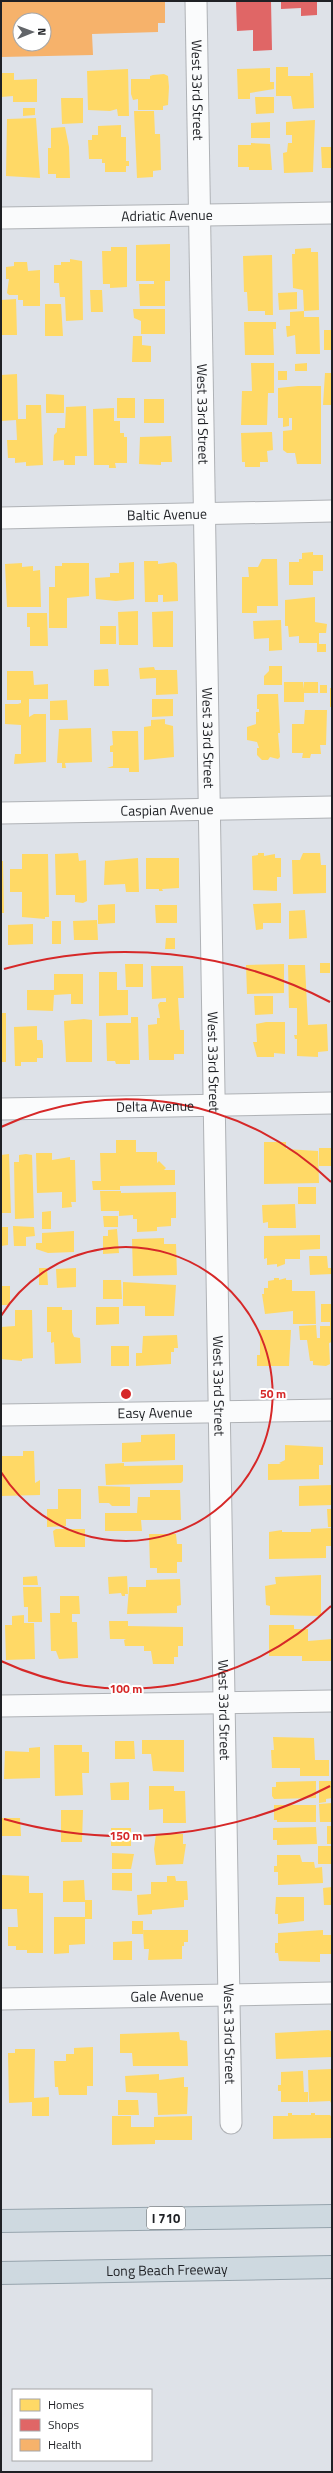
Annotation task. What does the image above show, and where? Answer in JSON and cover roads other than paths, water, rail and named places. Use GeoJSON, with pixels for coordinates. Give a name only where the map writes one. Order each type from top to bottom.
{"type":"FeatureCollection","features":[{"type":"Feature","properties":{"kind":"highway","name":"I 710"},"geometry":{"type":"LineString","coordinates":[[1,2221],[332,2216]]}},
{"type":"Feature","properties":{"kind":"highway","name":"Long Beach Freeway"},"geometry":{"type":"LineString","coordinates":[[1,2273],[332,2267]]}},
{"type":"Feature","properties":{"kind":"street","name":"West 33rd Street"},"geometry":{"type":"LineString","coordinates":[[196,1],[231,2122]]}},
{"type":"Feature","properties":{"kind":"street","name":"Adriatic Avenue"},"geometry":{"type":"LineString","coordinates":[[1,218],[332,213]]}},
{"type":"Feature","properties":{"kind":"street","name":"Baltic Avenue"},"geometry":{"type":"LineString","coordinates":[[1,518],[332,511]]}},
{"type":"Feature","properties":{"kind":"street","name":"Caspian Avenue"},"geometry":{"type":"LineString","coordinates":[[1,813],[332,807]]}},
{"type":"Feature","properties":{"kind":"street","name":"Delta Avenue"},"geometry":{"type":"LineString","coordinates":[[1,1109],[332,1103]]}},
{"type":"Feature","properties":{"kind":"street","name":"Easy Avenue"},"geometry":{"type":"LineString","coordinates":[[1,1415],[219,1413],[332,1410]]}},
{"type":"Feature","properties":{"kind":"street"},"geometry":{"type":"LineString","coordinates":[[1,1706],[332,1701]]}},
{"type":"Feature","properties":{"kind":"street","name":"Gale Avenue"},"geometry":{"type":"LineString","coordinates":[[1,1999],[332,1993]]}}]}
